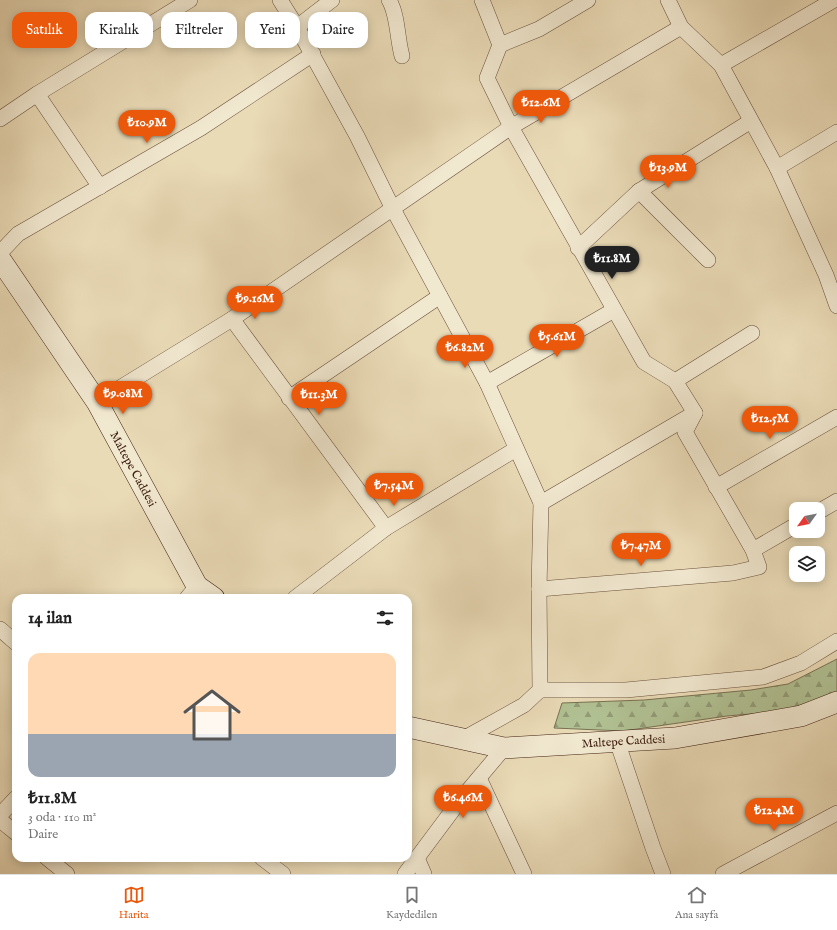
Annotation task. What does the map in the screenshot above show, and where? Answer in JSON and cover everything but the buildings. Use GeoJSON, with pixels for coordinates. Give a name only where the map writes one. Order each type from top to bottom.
{"type":"FeatureCollection","features":[{"type":"Feature","properties":{"kind":"street"},"geometry":{"type":"LineString","coordinates":[[0,118],[190,0]]}},
{"type":"Feature","properties":{"kind":"street"},"geometry":{"type":"LineString","coordinates":[[280,0],[288,12]]}},
{"type":"Feature","properties":{"kind":"street"},"geometry":{"type":"LineString","coordinates":[[300,25],[332,0]]}},
{"type":"Feature","properties":{"kind":"street"},"geometry":{"type":"LineString","coordinates":[[389,0],[394,9],[397,41],[402,56]]}},
{"type":"Feature","properties":{"kind":"street"},"geometry":{"type":"LineString","coordinates":[[482,0],[500,45],[487,78],[511,127],[578,248],[644,362],[675,381],[695,413]]}},
{"type":"Feature","properties":{"kind":"street"},"geometry":{"type":"LineString","coordinates":[[500,45],[538,29],[588,0]]}},
{"type":"Feature","properties":{"kind":"street"},"geometry":{"type":"LineString","coordinates":[[668,0],[681,27],[721,65],[831,272],[837,306]]}},
{"type":"Feature","properties":{"kind":"street"},"geometry":{"type":"LineString","coordinates":[[721,65],[834,0]]}},
{"type":"Feature","properties":{"kind":"street"},"geometry":{"type":"LineString","coordinates":[[97,402],[232,319],[511,127],[681,27]]}},
{"type":"Feature","properties":{"kind":"street"},"geometry":{"type":"LineString","coordinates":[[300,32],[357,136],[393,209],[488,383],[541,503],[539,589],[540,690]]}},
{"type":"Feature","properties":{"kind":"street"},"geometry":{"type":"LineString","coordinates":[[0,253],[18,234],[201,128],[313,54]]}},
{"type":"Feature","properties":{"kind":"street"},"geometry":{"type":"LineString","coordinates":[[37,94],[100,187]]}},
{"type":"Feature","properties":{"kind":"street"},"geometry":{"type":"LineString","coordinates":[[578,248],[639,191],[751,121]]}},
{"type":"Feature","properties":{"kind":"street"},"geometry":{"type":"LineString","coordinates":[[777,168],[837,132]]}},
{"type":"Feature","properties":{"kind":"street"},"geometry":{"type":"LineString","coordinates":[[639,191],[708,260]]}},
{"type":"Feature","properties":{"kind":"street","name":"Maltepe Caddesi"},"geometry":{"type":"LineString","coordinates":[[0,258],[97,402],[192,592]]}},
{"type":"Feature","properties":{"kind":"street"},"geometry":{"type":"LineString","coordinates":[[289,398],[440,296]]}},
{"type":"Feature","properties":{"kind":"street"},"geometry":{"type":"LineString","coordinates":[[488,383],[614,310]]}},
{"type":"Feature","properties":{"kind":"street"},"geometry":{"type":"LineString","coordinates":[[232,319],[386,528]]}},
{"type":"Feature","properties":{"kind":"street"},"geometry":{"type":"LineString","coordinates":[[675,381],[752,333]]}},
{"type":"Feature","properties":{"kind":"street"},"geometry":{"type":"LineString","coordinates":[[539,589],[733,573],[758,567],[753,550],[685,432],[695,413]]}},
{"type":"Feature","properties":{"kind":"street"},"geometry":{"type":"LineString","coordinates":[[541,503],[695,413]]}},
{"type":"Feature","properties":{"kind":"street"},"geometry":{"type":"LineString","coordinates":[[716,487],[837,417]]}},
{"type":"Feature","properties":{"kind":"street"},"geometry":{"type":"LineString","coordinates":[[300,594],[386,528],[516,449]]}},
{"type":"Feature","properties":{"kind":"street"},"geometry":{"type":"LineString","coordinates":[[825,508],[837,501]]}},
{"type":"Feature","properties":{"kind":"street"},"geometry":{"type":"LineString","coordinates":[[753,550],[789,529]]}},
{"type":"Feature","properties":{"kind":"street"},"geometry":{"type":"LineString","coordinates":[[0,629],[12,640]]}},
{"type":"Feature","properties":{"kind":"street"},"geometry":{"type":"LineString","coordinates":[[463,739],[524,705],[540,690],[626,690],[762,676],[800,663],[837,641]]}},
{"type":"Feature","properties":{"kind":"street","name":"Maltepe Caddesi"},"geometry":{"type":"LineString","coordinates":[[412,728],[504,748],[675,738],[801,716],[837,702]]}},
{"type":"Feature","properties":{"kind":"street"},"geometry":{"type":"LineString","coordinates":[[617,741],[663,874]]}},
{"type":"Feature","properties":{"kind":"street"},"geometry":{"type":"LineString","coordinates":[[405,874],[504,748]]}},
{"type":"Feature","properties":{"kind":"street"},"geometry":{"type":"LineString","coordinates":[[479,778],[524,874]]}},
{"type":"Feature","properties":{"kind":"street"},"geometry":{"type":"LineString","coordinates":[[0,815],[12,802]]}},
{"type":"Feature","properties":{"kind":"street"},"geometry":{"type":"LineString","coordinates":[[723,874],[837,813]]}},
{"type":"Feature","properties":{"kind":"street"},"geometry":{"type":"LineString","coordinates":[[0,820],[12,830]]}},
{"type":"Feature","properties":{"kind":"street"},"geometry":{"type":"LineString","coordinates":[[417,858],[424,874]]}},
{"type":"Feature","properties":{"kind":"street"},"geometry":{"type":"LineString","coordinates":[[52,862],[67,874]]}},
{"type":"Feature","properties":{"kind":"street"},"geometry":{"type":"LineString","coordinates":[[267,862],[283,874]]}},
{"type":"Feature","properties":{"kind":"green space"},"geometry":{"type":"Polygon","coordinates":[[[837,659],[837,694],[796,710],[727,716],[623,731],[554,728],[562,703],[644,700],[751,690],[788,684],[837,659]]]}}]}
